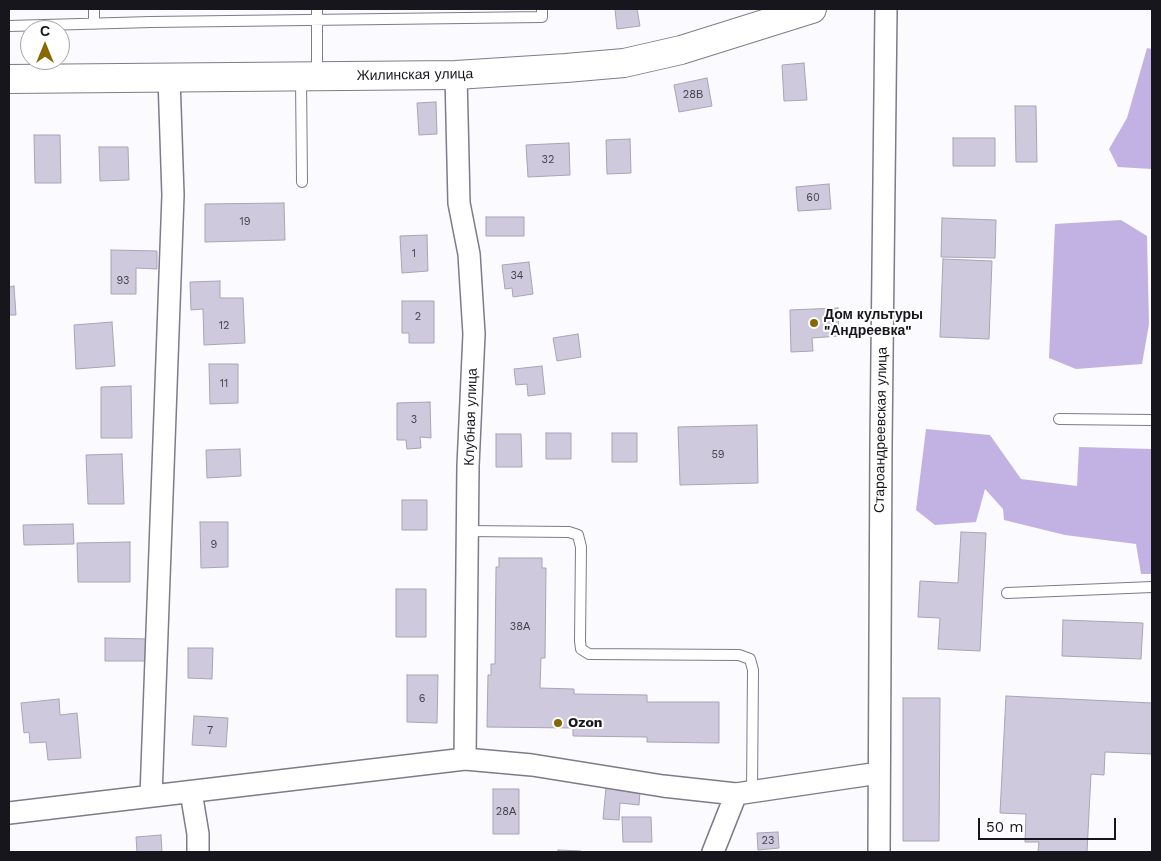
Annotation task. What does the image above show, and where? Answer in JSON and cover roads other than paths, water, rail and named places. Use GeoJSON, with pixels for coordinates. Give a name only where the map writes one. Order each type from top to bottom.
{"type":"FeatureCollection","features":[{"type":"Feature","properties":{"kind":"main road","name":"Жилинская улица"},"geometry":{"type":"LineString","coordinates":[[9,79],[456,75],[624,63],[681,50],[812,9]]}},
{"type":"Feature","properties":{"kind":"street","name":"Староандреевская улица"},"geometry":{"type":"LineString","coordinates":[[879,852],[886,9]]}},
{"type":"Feature","properties":{"kind":"street","name":"Клубная улица"},"geometry":{"type":"LineString","coordinates":[[456,75],[459,202],[468,254],[474,334],[464,759]]}},
{"type":"Feature","properties":{"kind":"street"},"geometry":{"type":"LineString","coordinates":[[151,796],[173,196],[168,78]]}},
{"type":"Feature","properties":{"kind":"street"},"geometry":{"type":"LineString","coordinates":[[9,813],[464,759],[532,765],[664,786],[744,793],[879,773]]}},
{"type":"Feature","properties":{"kind":"street"},"geometry":{"type":"LineString","coordinates":[[191,792],[198,834],[198,852]]}},
{"type":"Feature","properties":{"kind":"street"},"geometry":{"type":"LineString","coordinates":[[712,852],[744,793]]}},
{"type":"Feature","properties":{"kind":"lane"},"geometry":{"type":"LineString","coordinates":[[94,9],[94,24]]}},
{"type":"Feature","properties":{"kind":"lane"},"geometry":{"type":"LineString","coordinates":[[302,182],[309,77],[317,9]]}},
{"type":"Feature","properties":{"kind":"lane"},"geometry":{"type":"LineString","coordinates":[[9,26],[542,17],[542,9]]}},
{"type":"Feature","properties":{"kind":"lane"},"geometry":{"type":"LineString","coordinates":[[1059,419],[1152,420]]}},
{"type":"Feature","properties":{"kind":"lane"},"geometry":{"type":"LineString","coordinates":[[468,531],[568,532],[578,535],[581,547],[580,641],[581,649],[589,654],[739,655],[750,660],[753,670],[744,793]]}},
{"type":"Feature","properties":{"kind":"lane"},"geometry":{"type":"LineString","coordinates":[[1007,593],[1152,588]]}},
{"type":"Feature","properties":{"kind":"place","name":"Дом культуры \"Андреевка\""},"geometry":{"type":"Point","coordinates":[814,323]}},
{"type":"Feature","properties":{"kind":"place","name":"Ozon"},"geometry":{"type":"Point","coordinates":[558,723]}}]}
